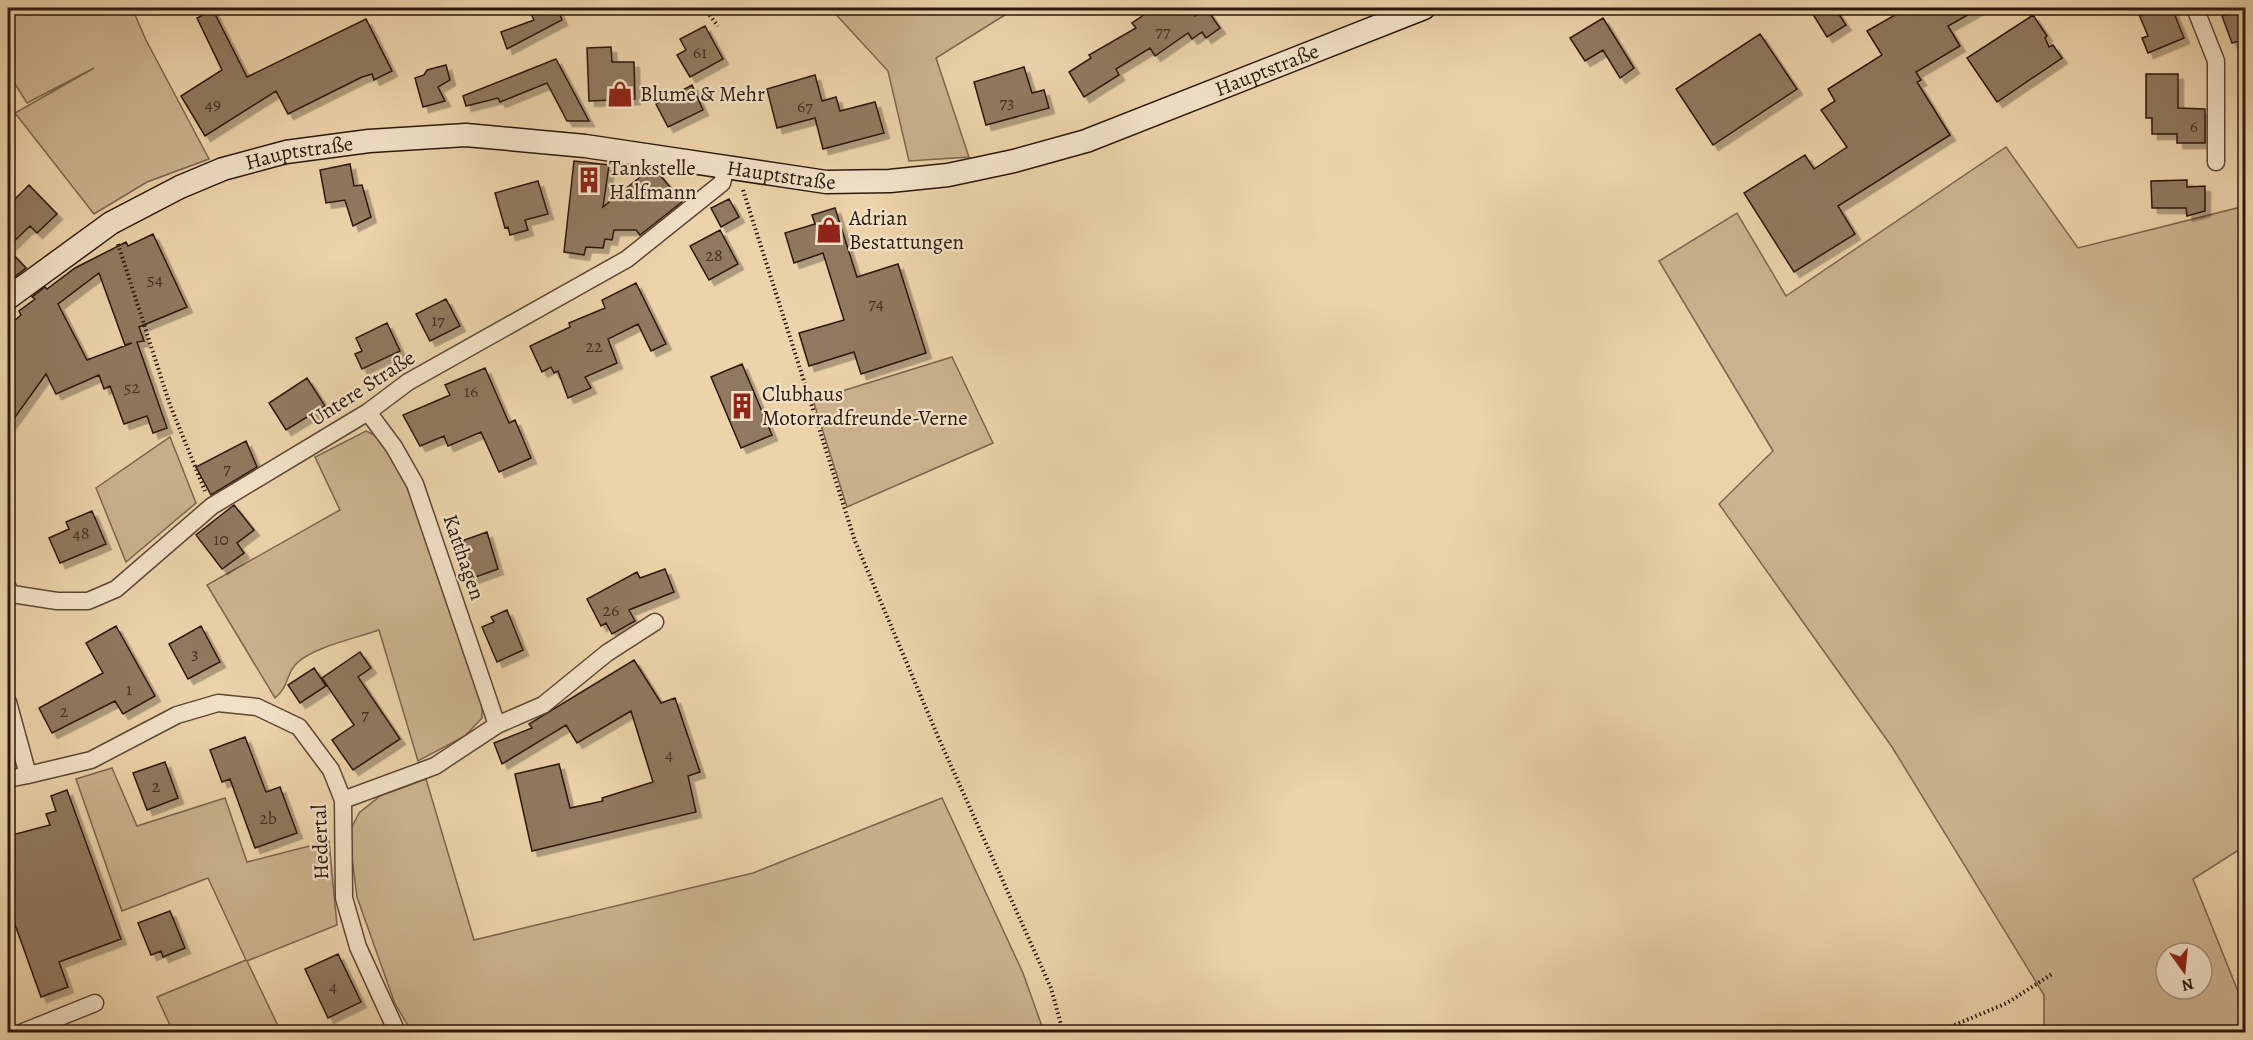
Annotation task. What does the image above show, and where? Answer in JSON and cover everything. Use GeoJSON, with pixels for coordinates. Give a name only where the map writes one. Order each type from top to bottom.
{"type":"FeatureCollection","features":[{"type":"Feature","properties":{"kind":"main road","name":"Hauptstraße"},"geometry":{"type":"LineString","coordinates":[[8,298],[111,223],[180,187],[223,169],[286,152],[369,141],[466,135],[585,146],[724,175],[826,182],[879,181],[948,175],[1014,161],[1086,141],[1424,8]]}},
{"type":"Feature","properties":{"kind":"street"},"geometry":{"type":"LineString","coordinates":[[2195,8],[2216,61],[2216,162]]}},
{"type":"Feature","properties":{"kind":"street","name":"Untere Straße"},"geometry":{"type":"LineString","coordinates":[[9,594],[57,601],[88,601],[116,589],[212,506],[368,412],[408,382],[627,260],[724,175]]}},
{"type":"Feature","properties":{"kind":"street","name":"Katthagen"},"geometry":{"type":"LineString","coordinates":[[368,412],[394,447],[415,484],[497,725]]}},
{"type":"Feature","properties":{"kind":"street"},"geometry":{"type":"LineString","coordinates":[[343,800],[435,766],[497,725],[543,705],[607,653],[655,622]]}},
{"type":"Feature","properties":{"kind":"street"},"geometry":{"type":"LineString","coordinates":[[8,702],[28,775]]}},
{"type":"Feature","properties":{"kind":"street","name":"Hedertal"},"geometry":{"type":"LineString","coordinates":[[8,779],[92,760],[177,715],[218,703],[257,707],[299,727],[331,770],[343,800],[344,898],[358,947],[397,1032]]}},
{"type":"Feature","properties":{"kind":"street"},"geometry":{"type":"LineString","coordinates":[[23,1032],[95,1003]]}},
{"type":"Feature","properties":{"kind":"path"},"geometry":{"type":"LineString","coordinates":[[704,8],[718,26]]}},
{"type":"Feature","properties":{"kind":"path"},"geometry":{"type":"LineString","coordinates":[[724,175],[741,185],[855,541],[939,739],[1051,988],[1063,1032]]}},
{"type":"Feature","properties":{"kind":"path"},"geometry":{"type":"LineString","coordinates":[[111,223],[170,405],[212,506]]}},
{"type":"Feature","properties":{"kind":"path"},"geometry":{"type":"LineString","coordinates":[[1938,1032],[2007,1003],[2052,974]]}},
{"type":"Feature","properties":{"kind":"shaded area"},"geometry":{"type":"Polygon","coordinates":[[[8,8],[132,8],[146,40],[209,159],[147,182],[94,214],[15,113],[94,68],[27,103],[8,73],[8,8]]]}},
{"type":"Feature","properties":{"kind":"shaded area"},"geometry":{"type":"Polygon","coordinates":[[[830,8],[1016,8],[936,58],[969,157],[909,161],[888,71],[830,8]]]}},
{"type":"Feature","properties":{"kind":"shaded area"},"geometry":{"type":"Polygon","coordinates":[[[2006,147],[2078,248],[2241,207],[2245,216],[2245,846],[2193,879],[2245,1009],[2245,1032],[2044,1032],[2044,995],[1892,747],[1719,504],[1773,451],[1659,261],[1737,213],[1786,296],[2006,147]]]}},
{"type":"Feature","properties":{"kind":"shaded area"},"geometry":{"type":"Polygon","coordinates":[[[952,357],[993,443],[847,507],[813,400],[952,357]]]}},
{"type":"Feature","properties":{"kind":"shaded area"},"geometry":{"type":"Polygon","coordinates":[[[366,431],[379,437],[411,495],[482,700],[482,718],[465,736],[418,761],[379,630],[304,657],[293,667],[283,689],[275,698],[207,585],[340,510],[315,457],[366,431]]]}},
{"type":"Feature","properties":{"kind":"shaded area"},"geometry":{"type":"Polygon","coordinates":[[[170,437],[196,503],[126,562],[96,488],[170,437]]]}},
{"type":"Feature","properties":{"kind":"shaded area"},"geometry":{"type":"Polygon","coordinates":[[[112,768],[137,826],[225,798],[247,862],[329,841],[337,925],[247,961],[281,1032],[173,1032],[157,997],[246,960],[208,878],[122,911],[76,779],[112,768]]]}},
{"type":"Feature","properties":{"kind":"shaded area"},"geometry":{"type":"Polygon","coordinates":[[[426,779],[474,940],[753,873],[942,798],[1023,973],[1044,1032],[412,1032],[395,1004],[357,897],[349,833],[359,813],[380,796],[426,779]]]}},
{"type":"Feature","properties":{"kind":"building"},"geometry":{"type":"Polygon","coordinates":[[[528,8],[548,8],[551,13],[558,10],[562,20],[507,49],[501,32],[534,20],[528,8]]]}},
{"type":"Feature","properties":{"kind":"building"},"geometry":{"type":"Polygon","coordinates":[[[1154,8],[1192,8],[1195,16],[1206,8],[1220,28],[1206,38],[1202,32],[1192,39],[1188,33],[1155,56],[1150,48],[1116,69],[1119,75],[1084,97],[1069,72],[1091,58],[1089,55],[1136,28],[1132,23],[1154,8]]]}},
{"type":"Feature","properties":{"kind":"building"},"geometry":{"type":"Polygon","coordinates":[[[1809,8],[1835,8],[1846,25],[1827,37],[1809,8]]]}},
{"type":"Feature","properties":{"kind":"building"},"geometry":{"type":"Polygon","coordinates":[[[1907,8],[1980,8],[1948,26],[1960,46],[1916,72],[1921,80],[1917,82],[1950,135],[1838,206],[1855,234],[1794,272],[1744,193],[1805,155],[1814,169],[1847,147],[1821,110],[1835,101],[1828,89],[1882,55],[1867,31],[1907,8]]]}},
{"type":"Feature","properties":{"kind":"building"},"geometry":{"type":"Polygon","coordinates":[[[2149,8],[2172,8],[2184,38],[2148,53],[2142,38],[2148,36],[2138,12],[2149,8]]]}},
{"type":"Feature","properties":{"kind":"building"},"geometry":{"type":"Polygon","coordinates":[[[2243,9],[2246,39],[2232,43],[2222,16],[2243,9]]]}},
{"type":"Feature","properties":{"kind":"building"},"geometry":{"type":"Polygon","coordinates":[[[213,10],[247,77],[366,19],[392,71],[374,80],[372,74],[362,77],[288,114],[276,91],[205,136],[181,96],[222,70],[197,18],[213,10]]]}},
{"type":"Feature","properties":{"kind":"building"},"geometry":{"type":"Polygon","coordinates":[[[2033,15],[2047,36],[2045,38],[2049,47],[2053,45],[2062,58],[1997,102],[1967,58],[2033,15]]]}},
{"type":"Feature","properties":{"kind":"building"},"geometry":{"type":"Polygon","coordinates":[[[1603,18],[1634,68],[1620,78],[1603,50],[1585,61],[1570,38],[1603,18]]]}},
{"type":"Feature","properties":{"kind":"building"},"geometry":{"type":"Polygon","coordinates":[[[705,26],[723,59],[690,77],[677,55],[686,50],[680,39],[705,26]]]}},
{"type":"Feature","properties":{"kind":"building"},"geometry":{"type":"Polygon","coordinates":[[[1760,34],[1797,89],[1713,145],[1676,89],[1760,34]]]}},
{"type":"Feature","properties":{"kind":"building"},"geometry":{"type":"Polygon","coordinates":[[[611,47],[612,62],[634,62],[635,99],[589,101],[587,48],[611,47]]]}},
{"type":"Feature","properties":{"kind":"building"},"geometry":{"type":"Polygon","coordinates":[[[556,59],[589,121],[567,121],[547,83],[500,102],[498,98],[466,106],[463,96],[556,59]]]}},
{"type":"Feature","properties":{"kind":"building"},"geometry":{"type":"Polygon","coordinates":[[[446,65],[450,80],[438,87],[445,101],[423,107],[415,78],[424,75],[427,70],[446,65]]]}},
{"type":"Feature","properties":{"kind":"building"},"geometry":{"type":"Polygon","coordinates":[[[1024,67],[1032,93],[1044,90],[1049,108],[986,125],[974,82],[1024,67]]]}},
{"type":"Feature","properties":{"kind":"building"},"geometry":{"type":"Polygon","coordinates":[[[2146,74],[2178,74],[2178,108],[2205,109],[2205,143],[2177,143],[2177,134],[2152,134],[2152,118],[2146,118],[2146,74]]]}},
{"type":"Feature","properties":{"kind":"building"},"geometry":{"type":"Polygon","coordinates":[[[815,75],[822,101],[836,97],[840,111],[875,102],[884,133],[823,149],[815,118],[777,128],[767,89],[815,75]]]}},
{"type":"Feature","properties":{"kind":"building"},"geometry":{"type":"Polygon","coordinates":[[[692,85],[703,110],[668,127],[656,104],[692,85]]]}},
{"type":"Feature","properties":{"kind":"building"},"geometry":{"type":"Polygon","coordinates":[[[574,161],[609,165],[603,207],[650,169],[656,170],[682,202],[640,235],[636,230],[614,230],[612,240],[605,239],[603,248],[586,247],[584,255],[564,252],[574,161]]]}},
{"type":"Feature","properties":{"kind":"building"},"geometry":{"type":"Polygon","coordinates":[[[350,164],[354,186],[362,185],[371,217],[353,226],[345,200],[326,203],[320,170],[350,164]]]}},
{"type":"Feature","properties":{"kind":"building"},"geometry":{"type":"Polygon","coordinates":[[[2187,180],[2187,187],[2205,186],[2205,211],[2187,216],[2186,208],[2152,208],[2151,181],[2187,180]]]}},
{"type":"Feature","properties":{"kind":"building"},"geometry":{"type":"Polygon","coordinates":[[[538,181],[548,214],[525,220],[528,230],[510,235],[508,227],[505,228],[495,193],[538,181]]]}},
{"type":"Feature","properties":{"kind":"building"},"geometry":{"type":"Polygon","coordinates":[[[29,185],[57,214],[37,233],[30,226],[8,247],[8,206],[29,185]]]}},
{"type":"Feature","properties":{"kind":"building"},"geometry":{"type":"Polygon","coordinates":[[[729,199],[739,217],[721,227],[711,208],[729,199]]]}},
{"type":"Feature","properties":{"kind":"building"},"geometry":{"type":"Polygon","coordinates":[[[835,208],[857,277],[898,264],[926,353],[861,374],[854,352],[809,366],[799,333],[844,320],[823,253],[794,263],[785,233],[815,224],[812,215],[835,208]]]}},
{"type":"Feature","properties":{"kind":"building"},"geometry":{"type":"Polygon","coordinates":[[[720,230],[738,264],[709,280],[690,246],[720,230]]]}},
{"type":"Feature","properties":{"kind":"building"},"geometry":{"type":"Polygon","coordinates":[[[153,234],[187,307],[139,327],[144,341],[137,342],[167,428],[153,433],[147,416],[124,424],[110,386],[104,389],[99,375],[56,394],[46,374],[8,427],[8,326],[21,315],[19,311],[35,299],[32,297],[45,287],[47,289],[75,268],[126,242],[128,246],[153,234]],[[99,273],[58,304],[87,360],[132,343],[125,345],[99,273]]]}},
{"type":"Feature","properties":{"kind":"building"},"geometry":{"type":"Polygon","coordinates":[[[8,249],[26,268],[14,277],[8,271],[8,249]]]}},
{"type":"Feature","properties":{"kind":"building"},"geometry":{"type":"Polygon","coordinates":[[[636,283],[666,344],[651,351],[638,324],[608,339],[617,363],[585,377],[591,388],[568,398],[558,371],[554,373],[551,367],[542,372],[530,346],[570,327],[569,323],[605,308],[602,300],[636,283]]]}},
{"type":"Feature","properties":{"kind":"building"},"geometry":{"type":"Polygon","coordinates":[[[446,299],[460,326],[430,341],[416,314],[446,299]]]}},
{"type":"Feature","properties":{"kind":"building"},"geometry":{"type":"Polygon","coordinates":[[[387,323],[400,351],[362,369],[355,354],[362,351],[356,338],[387,323]]]}},
{"type":"Feature","properties":{"kind":"building","name":"Clubhaus Motorradfreunde-Verne"},"geometry":{"type":"Polygon","coordinates":[[[742,364],[772,435],[741,448],[711,377],[742,364]]]}},
{"type":"Feature","properties":{"kind":"building"},"geometry":{"type":"Polygon","coordinates":[[[485,368],[509,423],[515,420],[531,458],[499,472],[481,432],[448,446],[444,436],[420,446],[403,415],[450,395],[445,385],[485,368]]]}},
{"type":"Feature","properties":{"kind":"building"},"geometry":{"type":"Polygon","coordinates":[[[307,378],[325,406],[286,430],[269,403],[307,378]]]}},
{"type":"Feature","properties":{"kind":"building"},"geometry":{"type":"Polygon","coordinates":[[[246,441],[257,467],[211,495],[196,467],[246,441]]]}},
{"type":"Feature","properties":{"kind":"building"},"geometry":{"type":"Polygon","coordinates":[[[234,505],[254,530],[237,543],[244,553],[222,569],[196,535],[234,505]]]}},
{"type":"Feature","properties":{"kind":"building"},"geometry":{"type":"Polygon","coordinates":[[[92,511],[106,544],[60,563],[49,538],[69,529],[66,522],[92,511]]]}},
{"type":"Feature","properties":{"kind":"building"},"geometry":{"type":"Polygon","coordinates":[[[487,532],[498,569],[467,580],[456,543],[487,532]]]}},
{"type":"Feature","properties":{"kind":"building"},"geometry":{"type":"Polygon","coordinates":[[[665,569],[674,592],[629,610],[635,621],[612,634],[606,623],[601,626],[587,599],[637,572],[640,578],[665,569]]]}},
{"type":"Feature","properties":{"kind":"building"},"geometry":{"type":"Polygon","coordinates":[[[507,610],[523,650],[497,662],[482,627],[494,622],[491,617],[507,610]]]}},
{"type":"Feature","properties":{"kind":"building"},"geometry":{"type":"Polygon","coordinates":[[[116,626],[155,696],[123,714],[115,701],[52,733],[39,708],[103,673],[86,643],[116,626]]]}},
{"type":"Feature","properties":{"kind":"building"},"geometry":{"type":"Polygon","coordinates":[[[201,626],[220,662],[188,679],[169,644],[201,626]]]}},
{"type":"Feature","properties":{"kind":"building"},"geometry":{"type":"Polygon","coordinates":[[[360,652],[371,668],[358,677],[400,739],[353,770],[332,740],[354,725],[322,678],[360,652]]]}},
{"type":"Feature","properties":{"kind":"building"},"geometry":{"type":"Polygon","coordinates":[[[634,660],[661,703],[675,698],[700,772],[688,776],[696,812],[532,851],[515,774],[559,764],[570,808],[603,801],[602,798],[653,782],[631,711],[577,743],[566,725],[502,764],[494,743],[532,728],[529,724],[634,660]]]}},
{"type":"Feature","properties":{"kind":"building"},"geometry":{"type":"Polygon","coordinates":[[[314,668],[326,686],[300,703],[288,685],[314,668]]]}},
{"type":"Feature","properties":{"kind":"building"},"geometry":{"type":"Polygon","coordinates":[[[245,737],[266,792],[280,787],[297,833],[255,848],[230,779],[222,782],[210,750],[245,737]]]}},
{"type":"Feature","properties":{"kind":"building"},"geometry":{"type":"Polygon","coordinates":[[[165,762],[178,798],[147,810],[133,773],[165,762]]]}},
{"type":"Feature","properties":{"kind":"building"},"geometry":{"type":"Polygon","coordinates":[[[67,790],[121,939],[59,962],[68,987],[41,997],[8,905],[8,836],[50,825],[46,814],[56,811],[51,796],[67,790]]]}},
{"type":"Feature","properties":{"kind":"building"},"geometry":{"type":"Polygon","coordinates":[[[170,911],[185,948],[163,957],[161,951],[151,955],[138,923],[170,911]]]}},
{"type":"Feature","properties":{"kind":"building"},"geometry":{"type":"Polygon","coordinates":[[[338,954],[361,1002],[328,1018],[305,969],[338,954]]]}},
{"type":"Feature","properties":{"kind":"place","name":"Blume & Mehr"},"geometry":{"type":"Point","coordinates":[620,94]}},
{"type":"Feature","properties":{"kind":"place","name":"Tankstelle Halfmann"},"geometry":{"type":"Point","coordinates":[589,180]}},
{"type":"Feature","properties":{"kind":"place","name":"Adrian Bestattungen"},"geometry":{"type":"Point","coordinates":[829,230]}},
{"type":"Feature","properties":{"kind":"place","name":"Clubhaus Motorradfreunde-Verne"},"geometry":{"type":"Point","coordinates":[742,406]}}]}
